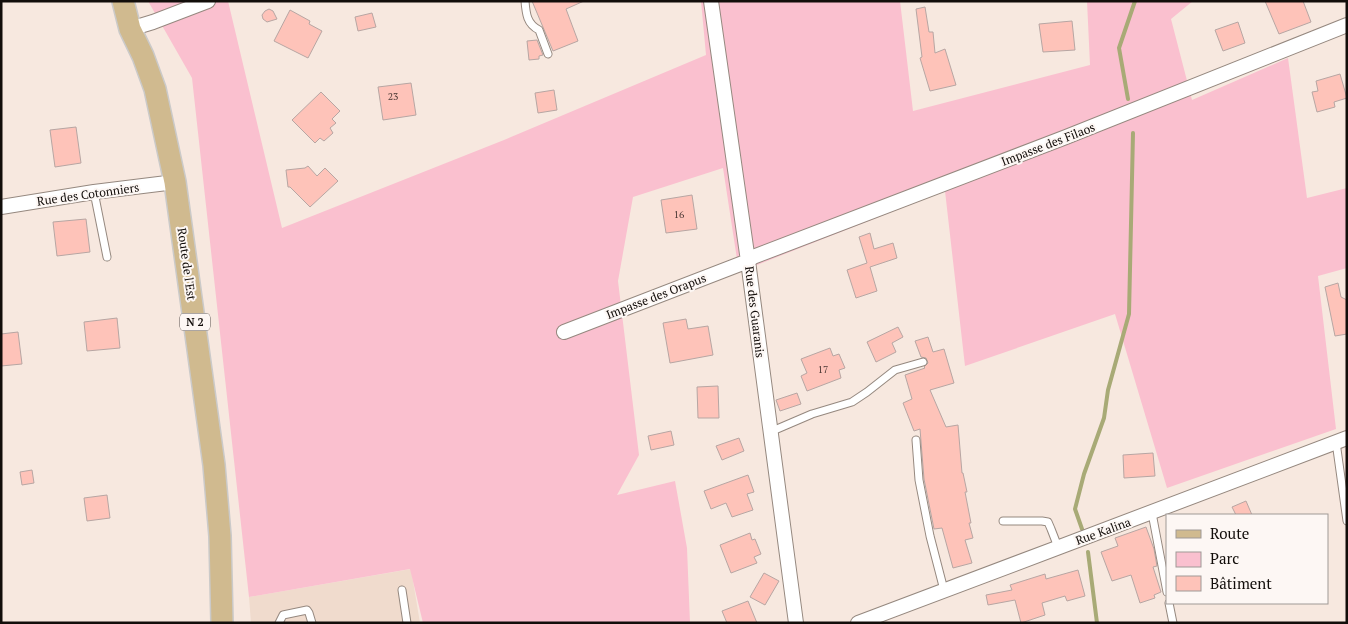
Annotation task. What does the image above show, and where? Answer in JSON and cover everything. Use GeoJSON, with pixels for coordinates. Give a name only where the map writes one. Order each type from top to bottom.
{"type":"FeatureCollection","features":[{"type":"Feature","properties":{"kind":"main road","name":"Route de l'Est"},"geometry":{"type":"LineString","coordinates":[[123,1],[130,29],[143,56],[155,89],[175,182],[214,465],[220,536],[222,623]]}},
{"type":"Feature","properties":{"kind":"street"},"geometry":{"type":"LineString","coordinates":[[130,29],[208,1]]}},
{"type":"Feature","properties":{"kind":"street","name":"Rue des Guaranis"},"geometry":{"type":"LineString","coordinates":[[711,1],[796,623]]}},
{"type":"Feature","properties":{"kind":"street","name":"Impasse des Filaos"},"geometry":{"type":"LineString","coordinates":[[748,261],[754,257],[1057,141],[1347,25]]}},
{"type":"Feature","properties":{"kind":"street","name":"Rue des Cotonniers"},"geometry":{"type":"LineString","coordinates":[[1,207],[94,192],[175,182]]}},
{"type":"Feature","properties":{"kind":"street","name":"Impasse des Orapus"},"geometry":{"type":"LineString","coordinates":[[564,332],[748,261]]}},
{"type":"Feature","properties":{"kind":"street","name":"Rue Kalina"},"geometry":{"type":"LineString","coordinates":[[858,623],[1342,440]]}},
{"type":"Feature","properties":{"kind":"lane"},"geometry":{"type":"LineString","coordinates":[[525,1],[529,22],[539,30],[548,54]]}},
{"type":"Feature","properties":{"kind":"lane"},"geometry":{"type":"LineString","coordinates":[[94,192],[107,257]]}},
{"type":"Feature","properties":{"kind":"lane"},"geometry":{"type":"LineString","coordinates":[[770,432],[812,414],[852,402],[896,370],[923,362]]}},
{"type":"Feature","properties":{"kind":"lane"},"geometry":{"type":"LineString","coordinates":[[916,440],[919,480],[930,536],[944,590]]}},
{"type":"Feature","properties":{"kind":"lane"},"geometry":{"type":"LineString","coordinates":[[1342,440],[1347,521]]}},
{"type":"Feature","properties":{"kind":"lane"},"geometry":{"type":"LineString","coordinates":[[1152,513],[1166,587]]}},
{"type":"Feature","properties":{"kind":"lane"},"geometry":{"type":"LineString","coordinates":[[1003,521],[1048,522],[1058,547]]}},
{"type":"Feature","properties":{"kind":"lane"},"geometry":{"type":"LineString","coordinates":[[402,590],[407,623]]}},
{"type":"Feature","properties":{"kind":"lane"},"geometry":{"type":"LineString","coordinates":[[1169,604],[1173,623]]}},
{"type":"Feature","properties":{"kind":"lane"},"geometry":{"type":"LineString","coordinates":[[279,623],[282,614],[307,610],[310,613],[312,623]]}},
{"type":"Feature","properties":{"kind":"shaded area"},"geometry":{"type":"Polygon","coordinates":[[[411,569],[420,623],[251,623],[249,597],[411,569]]]}},
{"type":"Feature","properties":{"kind":"green space"},"geometry":{"type":"Polygon","coordinates":[[[148,1],[228,1],[282,228],[504,140],[706,55],[701,1],[900,1],[913,111],[1090,65],[1087,1],[1193,1],[1171,19],[1192,100],[1288,58],[1307,198],[1347,188],[1347,268],[1318,276],[1336,429],[1167,488],[1115,314],[965,366],[945,191],[739,272],[723,168],[633,197],[618,281],[639,455],[617,495],[675,481],[687,548],[690,623],[423,623],[410,569],[249,597],[192,78],[148,1]]]}},
{"type":"Feature","properties":{"kind":"building"},"geometry":{"type":"Polygon","coordinates":[[[532,1],[584,1],[566,9],[578,41],[553,51],[532,1]]]}},
{"type":"Feature","properties":{"kind":"building"},"geometry":{"type":"Polygon","coordinates":[[[1265,1],[1303,1],[1311,22],[1279,34],[1265,1]]]}},
{"type":"Feature","properties":{"kind":"building"},"geometry":{"type":"Polygon","coordinates":[[[925,7],[929,32],[933,32],[935,53],[945,49],[956,85],[930,91],[920,58],[922,57],[916,9],[925,7]]]}},
{"type":"Feature","properties":{"kind":"building"},"geometry":{"type":"Polygon","coordinates":[[[269,9],[273,11],[277,19],[267,22],[263,19],[262,15],[269,9]]]}},
{"type":"Feature","properties":{"kind":"building"},"geometry":{"type":"Polygon","coordinates":[[[290,10],[310,21],[309,24],[322,31],[308,58],[274,41],[290,10]]]}},
{"type":"Feature","properties":{"kind":"building"},"geometry":{"type":"Polygon","coordinates":[[[372,13],[376,27],[358,31],[355,17],[372,13]]]}},
{"type":"Feature","properties":{"kind":"building"},"geometry":{"type":"Polygon","coordinates":[[[1072,21],[1075,50],[1043,52],[1039,24],[1072,21]]]}},
{"type":"Feature","properties":{"kind":"building"},"geometry":{"type":"Polygon","coordinates":[[[1238,22],[1245,43],[1223,51],[1215,30],[1238,22]]]}},
{"type":"Feature","properties":{"kind":"building"},"geometry":{"type":"Polygon","coordinates":[[[537,40],[543,55],[539,56],[539,59],[529,60],[527,41],[537,40]]]}},
{"type":"Feature","properties":{"kind":"building"},"geometry":{"type":"Polygon","coordinates":[[[1340,74],[1347,98],[1334,102],[1335,107],[1317,112],[1312,92],[1318,91],[1316,81],[1340,74]]]}},
{"type":"Feature","properties":{"kind":"building"},"geometry":{"type":"Polygon","coordinates":[[[411,83],[416,115],[383,120],[378,87],[411,83]]]}},
{"type":"Feature","properties":{"kind":"building"},"geometry":{"type":"Polygon","coordinates":[[[554,90],[557,110],[538,113],[535,93],[554,90]]]}},
{"type":"Feature","properties":{"kind":"building"},"geometry":{"type":"Polygon","coordinates":[[[321,92],[340,111],[332,119],[336,123],[330,128],[333,133],[324,141],[320,138],[315,143],[292,120],[321,92]]]}},
{"type":"Feature","properties":{"kind":"building"},"geometry":{"type":"Polygon","coordinates":[[[76,127],[81,163],[55,167],[50,130],[76,127]]]}},
{"type":"Feature","properties":{"kind":"building"},"geometry":{"type":"Polygon","coordinates":[[[308,166],[317,176],[325,168],[338,181],[310,207],[288,187],[286,170],[308,166]]]}},
{"type":"Feature","properties":{"kind":"building"},"geometry":{"type":"Polygon","coordinates":[[[692,195],[697,229],[666,233],[661,200],[692,195]]]}},
{"type":"Feature","properties":{"kind":"building"},"geometry":{"type":"Polygon","coordinates":[[[86,219],[90,252],[57,256],[53,222],[86,219]]]}},
{"type":"Feature","properties":{"kind":"building"},"geometry":{"type":"Polygon","coordinates":[[[870,233],[874,249],[893,243],[897,258],[870,267],[877,291],[856,298],[847,270],[867,263],[859,237],[870,233]]]}},
{"type":"Feature","properties":{"kind":"building"},"geometry":{"type":"Polygon","coordinates":[[[1338,283],[1341,297],[1347,300],[1347,334],[1335,336],[1325,287],[1338,283]]]}},
{"type":"Feature","properties":{"kind":"building"},"geometry":{"type":"Polygon","coordinates":[[[117,318],[120,348],[87,351],[84,322],[117,318]]]}},
{"type":"Feature","properties":{"kind":"building"},"geometry":{"type":"Polygon","coordinates":[[[686,319],[688,329],[708,326],[713,355],[670,363],[663,323],[686,319]]]}},
{"type":"Feature","properties":{"kind":"building"},"geometry":{"type":"Polygon","coordinates":[[[898,327],[903,337],[892,343],[896,352],[876,362],[867,342],[898,327]]]}},
{"type":"Feature","properties":{"kind":"building"},"geometry":{"type":"Polygon","coordinates":[[[18,332],[22,364],[1,366],[1,334],[18,332]]]}},
{"type":"Feature","properties":{"kind":"building"},"geometry":{"type":"Polygon","coordinates":[[[928,337],[933,352],[944,349],[954,383],[930,390],[946,427],[958,425],[962,473],[967,492],[965,492],[971,523],[969,523],[973,538],[965,540],[972,563],[953,568],[942,528],[934,529],[924,479],[920,429],[914,431],[903,403],[912,399],[905,375],[925,368],[928,363],[926,358],[921,357],[915,341],[928,337]]]}},
{"type":"Feature","properties":{"kind":"building"},"geometry":{"type":"Polygon","coordinates":[[[830,348],[833,356],[839,354],[845,368],[839,370],[841,378],[807,391],[801,376],[807,373],[801,359],[830,348]]]}},
{"type":"Feature","properties":{"kind":"building"},"geometry":{"type":"Polygon","coordinates":[[[718,386],[719,418],[698,418],[697,387],[718,386]]]}},
{"type":"Feature","properties":{"kind":"building"},"geometry":{"type":"Polygon","coordinates":[[[797,393],[801,404],[780,411],[776,400],[797,393]]]}},
{"type":"Feature","properties":{"kind":"building"},"geometry":{"type":"Polygon","coordinates":[[[671,431],[674,445],[651,450],[648,436],[671,431]]]}},
{"type":"Feature","properties":{"kind":"building"},"geometry":{"type":"Polygon","coordinates":[[[739,438],[744,451],[722,460],[716,446],[739,438]]]}},
{"type":"Feature","properties":{"kind":"building"},"geometry":{"type":"Polygon","coordinates":[[[1153,453],[1155,476],[1124,478],[1123,455],[1153,453]]]}},
{"type":"Feature","properties":{"kind":"building"},"geometry":{"type":"Polygon","coordinates":[[[32,470],[34,483],[22,485],[20,472],[32,470]]]}},
{"type":"Feature","properties":{"kind":"building"},"geometry":{"type":"Polygon","coordinates":[[[748,475],[754,492],[747,494],[753,510],[732,517],[726,503],[711,509],[704,491],[748,475]]]}},
{"type":"Feature","properties":{"kind":"building"},"geometry":{"type":"Polygon","coordinates":[[[107,495],[110,518],[87,521],[84,498],[107,495]]]}},
{"type":"Feature","properties":{"kind":"building"},"geometry":{"type":"Polygon","coordinates":[[[1246,501],[1252,514],[1236,514],[1232,507],[1246,501]]]}},
{"type":"Feature","properties":{"kind":"building"},"geometry":{"type":"Polygon","coordinates":[[[1146,527],[1154,549],[1157,566],[1153,567],[1161,592],[1154,595],[1155,598],[1140,603],[1131,575],[1112,581],[1101,552],[1118,546],[1115,538],[1146,527]]]}},
{"type":"Feature","properties":{"kind":"building"},"geometry":{"type":"Polygon","coordinates":[[[750,533],[752,540],[755,539],[761,554],[754,557],[757,563],[731,573],[720,545],[750,533]]]}},
{"type":"Feature","properties":{"kind":"building"},"geometry":{"type":"Polygon","coordinates":[[[1078,570],[1085,596],[1067,601],[1065,596],[1042,603],[1045,615],[1021,623],[1015,600],[988,605],[986,595],[1012,590],[1010,585],[1045,574],[1046,579],[1078,570]]]}},
{"type":"Feature","properties":{"kind":"building"},"geometry":{"type":"Polygon","coordinates":[[[764,573],[779,581],[765,605],[750,597],[764,573]]]}},
{"type":"Feature","properties":{"kind":"building"},"geometry":{"type":"Polygon","coordinates":[[[748,601],[757,623],[727,623],[722,611],[748,601]]]}},
{"type":"Feature","properties":{"kind":"waterway"},"geometry":{"type":"LineString","coordinates":[[1128,99],[1119,48],[1135,1]]}},
{"type":"Feature","properties":{"kind":"waterway"},"geometry":{"type":"LineString","coordinates":[[1082,529],[1075,509],[1084,474],[1104,418],[1108,390],[1129,314],[1133,133]]}},
{"type":"Feature","properties":{"kind":"waterway"},"geometry":{"type":"LineString","coordinates":[[1088,552],[1097,623]]}}]}
